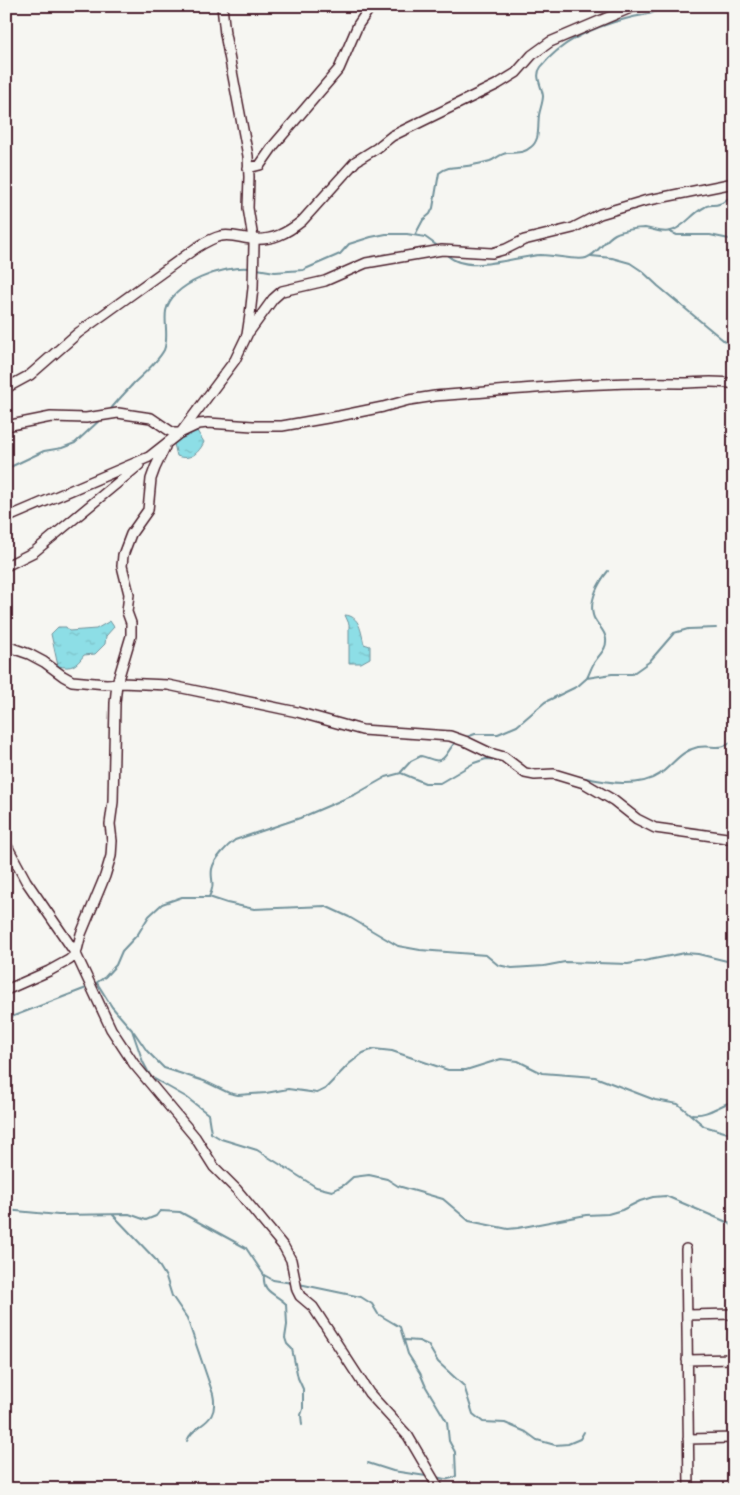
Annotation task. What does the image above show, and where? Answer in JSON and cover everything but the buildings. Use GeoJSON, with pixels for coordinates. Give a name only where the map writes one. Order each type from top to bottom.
{"type":"FeatureCollection","features":[{"type":"Feature","properties":{"kind":"street"},"geometry":{"type":"LineString","coordinates":[[222,6],[225,34],[244,137],[248,168],[248,208],[254,239],[253,288],[246,335]]}},
{"type":"Feature","properties":{"kind":"street"},"geometry":{"type":"LineString","coordinates":[[248,168],[260,165],[274,144],[339,69],[358,25],[371,6]]}},
{"type":"Feature","properties":{"kind":"street"},"geometry":{"type":"LineString","coordinates":[[6,388],[30,375],[78,333],[196,248],[222,236],[254,239],[269,238],[280,236],[292,230],[356,161],[392,136],[498,84],[516,72],[550,42],[635,6]]}},
{"type":"Feature","properties":{"kind":"street"},"geometry":{"type":"LineString","coordinates":[[180,433],[234,360],[246,335],[273,299],[282,291],[324,281],[366,263],[442,250],[492,253],[506,249],[524,240],[573,228],[600,214],[644,201],[734,183]]}},
{"type":"Feature","properties":{"kind":"street"},"geometry":{"type":"LineString","coordinates":[[6,566],[34,552],[149,457],[180,433],[199,424],[282,426],[348,415],[435,396],[602,383],[716,382],[734,384]]}},
{"type":"Feature","properties":{"kind":"street"},"geometry":{"type":"LineString","coordinates":[[6,426],[51,417],[86,418],[118,413],[151,418],[169,432],[180,433]]}},
{"type":"Feature","properties":{"kind":"street"},"geometry":{"type":"LineString","coordinates":[[6,990],[56,967],[76,954],[81,934],[111,856],[110,824],[113,802],[114,703],[117,683],[131,636],[127,612],[129,594],[122,566],[123,555],[130,534],[148,510],[155,468],[166,444]]}},
{"type":"Feature","properties":{"kind":"street"},"geometry":{"type":"LineString","coordinates":[[6,518],[149,457]]}},
{"type":"Feature","properties":{"kind":"street"},"geometry":{"type":"LineString","coordinates":[[6,646],[29,654],[72,681],[106,684],[168,685],[297,712],[362,730],[450,736],[504,758],[525,773],[536,775],[554,774],[584,783],[655,828],[734,839]]}},
{"type":"Feature","properties":{"kind":"street"},"geometry":{"type":"LineString","coordinates":[[6,844],[26,881],[76,954],[111,1029],[134,1064],[195,1137],[214,1167],[237,1190],[284,1247],[291,1260],[295,1284],[300,1296],[313,1307],[370,1393],[408,1436],[439,1489]]}},
{"type":"Feature","properties":{"kind":"street"},"geometry":{"type":"LineString","coordinates":[[686,1249],[689,1489]]}},
{"type":"Feature","properties":{"kind":"street"},"geometry":{"type":"LineString","coordinates":[[687,1315],[734,1314]]}},
{"type":"Feature","properties":{"kind":"street"},"geometry":{"type":"LineString","coordinates":[[688,1360],[734,1359]]}},
{"type":"Feature","properties":{"kind":"street"},"geometry":{"type":"LineString","coordinates":[[688,1439],[734,1438]]}},
{"type":"Feature","properties":{"kind":"water"},"geometry":{"type":"Polygon","coordinates":[[[190,431],[197,431],[204,442],[200,450],[190,457],[177,456],[174,444],[177,438],[190,431]]]}},
{"type":"Feature","properties":{"kind":"water"},"geometry":{"type":"Polygon","coordinates":[[[345,615],[357,621],[364,644],[370,646],[370,658],[361,663],[349,663],[349,624],[345,615]]]}},
{"type":"Feature","properties":{"kind":"water"},"geometry":{"type":"Polygon","coordinates":[[[110,621],[114,627],[106,636],[105,644],[95,654],[84,655],[79,662],[70,667],[58,666],[51,634],[58,627],[66,627],[69,631],[96,629],[110,621]]]}},
{"type":"Feature","properties":{"kind":"waterway"},"geometry":{"type":"LineString","coordinates":[[415,235],[423,220],[430,214],[433,208],[439,173],[449,168],[470,166],[490,161],[505,154],[523,152],[534,144],[538,135],[539,115],[543,98],[538,74],[549,57],[580,35],[604,25],[651,13],[664,6]]}},
{"type":"Feature","properties":{"kind":"waterway"},"geometry":{"type":"LineString","coordinates":[[446,254],[466,264],[492,263],[541,255],[582,259],[590,256],[611,237],[622,231],[642,228],[664,232],[676,229],[700,210],[707,206],[724,202],[734,192]]}},
{"type":"Feature","properties":{"kind":"waterway"},"geometry":{"type":"LineString","coordinates":[[670,232],[677,235],[710,235],[734,240]]}},
{"type":"Feature","properties":{"kind":"waterway"},"geometry":{"type":"LineString","coordinates":[[257,269],[275,272],[303,270],[340,254],[349,244],[386,234],[407,234],[425,237],[439,247]]}},
{"type":"Feature","properties":{"kind":"waterway"},"geometry":{"type":"LineString","coordinates":[[591,256],[612,258],[630,263],[734,349]]}},
{"type":"Feature","properties":{"kind":"waterway"},"geometry":{"type":"LineString","coordinates":[[110,410],[154,364],[164,350],[166,341],[166,311],[170,301],[178,292],[188,284],[214,273],[239,268],[250,268]]}},
{"type":"Feature","properties":{"kind":"waterway"},"geometry":{"type":"LineString","coordinates":[[6,469],[44,451],[62,448],[75,443],[101,419]]}},
{"type":"Feature","properties":{"kind":"waterway"},"geometry":{"type":"LineString","coordinates":[[587,678],[593,664],[606,645],[605,635],[594,618],[592,603],[601,580],[608,571]]}},
{"type":"Feature","properties":{"kind":"waterway"},"geometry":{"type":"LineString","coordinates":[[464,738],[475,734],[498,734],[517,726],[545,702],[578,686],[587,678],[612,674],[632,674],[649,662],[674,633],[688,629],[716,628]]}},
{"type":"Feature","properties":{"kind":"waterway"},"geometry":{"type":"LineString","coordinates":[[581,777],[622,783],[642,782],[660,774],[681,755],[692,749],[703,746],[721,747],[734,739]]}},
{"type":"Feature","properties":{"kind":"waterway"},"geometry":{"type":"LineString","coordinates":[[401,772],[411,761],[421,756],[434,760],[441,759],[456,742]]}},
{"type":"Feature","properties":{"kind":"waterway"},"geometry":{"type":"LineString","coordinates":[[209,897],[212,888],[213,865],[221,853],[235,840],[300,818],[356,794],[386,777],[401,773],[425,783],[440,783],[474,763],[486,759],[499,760]]}},
{"type":"Feature","properties":{"kind":"waterway"},"geometry":{"type":"LineString","coordinates":[[93,985],[105,977],[116,965],[122,951],[138,934],[149,916],[162,904],[182,897],[209,897],[254,909],[325,906],[349,917],[398,946],[420,950],[486,955],[498,965],[512,968],[544,966],[565,962],[628,964],[685,953],[734,961]]}},
{"type":"Feature","properties":{"kind":"waterway"},"geometry":{"type":"LineString","coordinates":[[97,983],[112,1007],[132,1030],[143,1062],[151,1077],[186,1097],[208,1114],[211,1133],[221,1139],[257,1150],[316,1187],[332,1191],[344,1185],[353,1177],[369,1175],[387,1179],[398,1186],[443,1199],[469,1221],[508,1229],[586,1215],[608,1214],[622,1210],[640,1201],[666,1196],[729,1223],[734,1227]]}},
{"type":"Feature","properties":{"kind":"waterway"},"geometry":{"type":"LineString","coordinates":[[6,1019],[89,987]]}},
{"type":"Feature","properties":{"kind":"waterway"},"geometry":{"type":"LineString","coordinates":[[134,1032],[147,1051],[164,1068],[238,1095],[288,1089],[317,1093],[325,1089],[349,1064],[363,1053],[374,1049],[392,1051],[448,1070],[466,1070],[501,1059],[518,1061],[542,1073],[595,1077],[655,1100],[678,1104],[704,1126],[731,1134],[734,1138]]}},
{"type":"Feature","properties":{"kind":"waterway"},"geometry":{"type":"LineString","coordinates":[[692,1114],[708,1112],[734,1101]]}},
{"type":"Feature","properties":{"kind":"waterway"},"geometry":{"type":"LineString","coordinates":[[6,1210],[58,1215],[129,1214],[146,1220],[156,1216],[160,1211],[180,1212],[246,1248],[264,1275],[273,1280],[292,1283]]}},
{"type":"Feature","properties":{"kind":"waterway"},"geometry":{"type":"LineString","coordinates":[[113,1215],[155,1259],[166,1277],[172,1296],[187,1318],[213,1394],[214,1404],[210,1418],[195,1430],[187,1441]]}},
{"type":"Feature","properties":{"kind":"waterway"},"geometry":{"type":"LineString","coordinates":[[264,1275],[267,1289],[286,1304],[287,1325],[285,1338],[287,1344],[292,1349],[298,1378],[303,1389],[302,1425]]}},
{"type":"Feature","properties":{"kind":"waterway"},"geometry":{"type":"LineString","coordinates":[[299,1284],[361,1297],[372,1304],[378,1314],[400,1327],[408,1354],[447,1422],[449,1441],[455,1452],[456,1476],[449,1479],[436,1477]]}},
{"type":"Feature","properties":{"kind":"waterway"},"geometry":{"type":"LineString","coordinates":[[405,1340],[419,1341],[428,1345],[438,1362],[464,1386],[473,1414],[483,1422],[505,1423],[526,1432],[537,1440],[555,1445],[568,1444],[580,1439],[584,1432]]}},
{"type":"Feature","properties":{"kind":"waterway"},"geometry":{"type":"LineString","coordinates":[[368,1463],[393,1471],[426,1476]]}}]}
